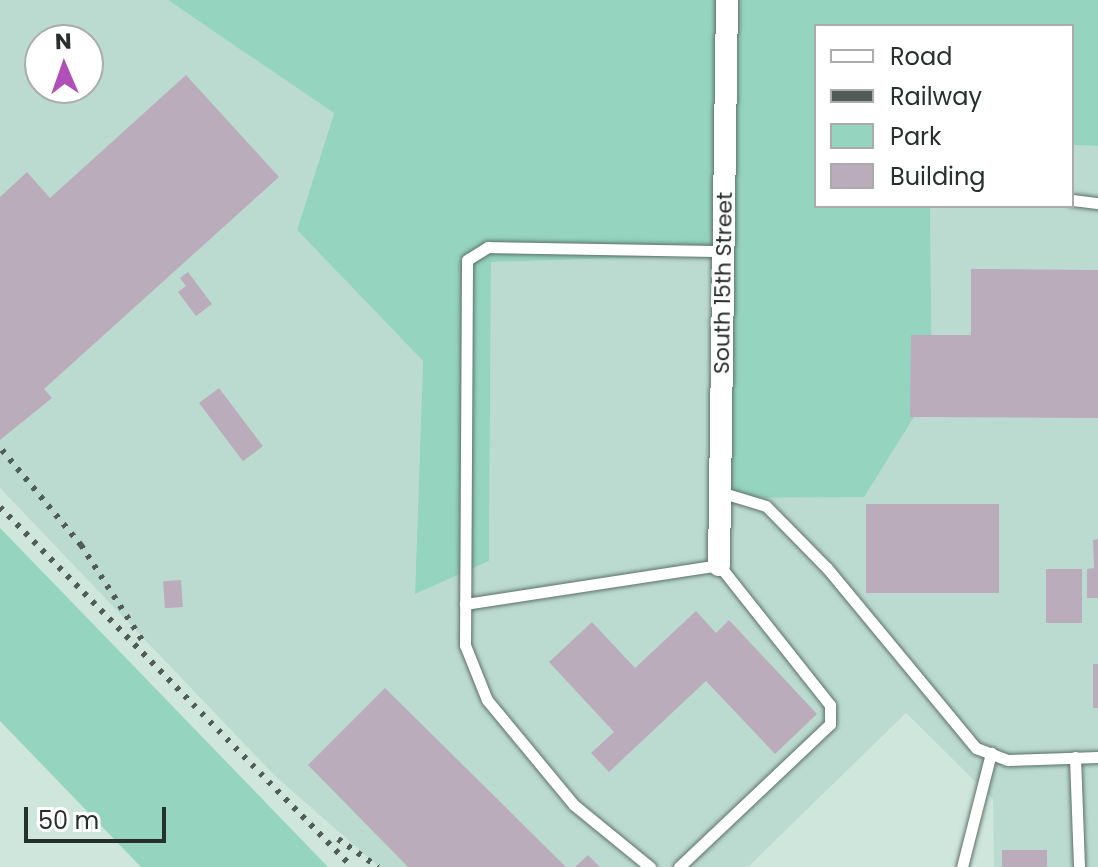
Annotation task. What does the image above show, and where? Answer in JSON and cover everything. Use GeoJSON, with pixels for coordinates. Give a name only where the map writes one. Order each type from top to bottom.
{"type":"FeatureCollection","features":[{"type":"Feature","properties":{"kind":"street","name":"South 15th Street"},"geometry":{"type":"LineString","coordinates":[[719,565],[727,0]]}},
{"type":"Feature","properties":{"kind":"lane"},"geometry":{"type":"LineString","coordinates":[[1074,200],[1098,203]]}},
{"type":"Feature","properties":{"kind":"lane"},"geometry":{"type":"LineString","coordinates":[[650,867],[574,805],[487,700],[465,645],[467,260],[488,247],[724,251]]}},
{"type":"Feature","properties":{"kind":"lane"},"geometry":{"type":"LineString","coordinates":[[720,492],[766,506],[827,568],[976,748],[1008,760],[1098,757]]}},
{"type":"Feature","properties":{"kind":"lane"},"geometry":{"type":"LineString","coordinates":[[465,604],[719,565],[830,705],[830,724],[679,867]]}},
{"type":"Feature","properties":{"kind":"lane"},"geometry":{"type":"LineString","coordinates":[[962,867],[991,753]]}},
{"type":"Feature","properties":{"kind":"lane"},"geometry":{"type":"LineString","coordinates":[[1075,757],[1079,867]]}},
{"type":"Feature","properties":{"kind":"shaded area"},"geometry":{"type":"Polygon","coordinates":[[[0,0],[168,0],[334,112],[297,230],[423,361],[415,593],[489,561],[491,262],[722,255],[932,388],[930,208],[1074,208],[1074,145],[1098,146],[1098,867],[994,867],[993,799],[906,713],[748,867],[379,867],[275,776],[0,488],[0,0]]]}},
{"type":"Feature","properties":{"kind":"green space"},"geometry":{"type":"Polygon","coordinates":[[[168,0],[1098,0],[1098,146],[1074,145],[1074,24],[814,24],[814,208],[930,208],[932,388],[864,497],[722,498],[722,255],[491,262],[489,561],[415,594],[423,361],[297,230],[334,113],[168,0]]]}},
{"type":"Feature","properties":{"kind":"green space"},"geometry":{"type":"Polygon","coordinates":[[[0,528],[328,867],[141,867],[0,721],[0,528]]]}},
{"type":"Feature","properties":{"kind":"building"},"geometry":{"type":"Polygon","coordinates":[[[186,75],[279,177],[44,389],[52,398],[0,440],[0,197],[27,172],[50,198],[186,75]]]}},
{"type":"Feature","properties":{"kind":"building"},"geometry":{"type":"Polygon","coordinates":[[[971,269],[1098,270],[1098,418],[910,417],[911,335],[971,335],[971,269]]]}},
{"type":"Feature","properties":{"kind":"building"},"geometry":{"type":"Polygon","coordinates":[[[188,272],[212,304],[196,316],[178,292],[186,286],[180,278],[188,272]]]}},
{"type":"Feature","properties":{"kind":"building"},"geometry":{"type":"Polygon","coordinates":[[[219,388],[263,446],[243,461],[199,403],[219,388]]]}},
{"type":"Feature","properties":{"kind":"building"},"geometry":{"type":"Polygon","coordinates":[[[866,504],[999,504],[999,593],[866,593],[866,504]]]}},
{"type":"Feature","properties":{"kind":"building"},"geometry":{"type":"Polygon","coordinates":[[[1098,539],[1098,598],[1087,598],[1087,569],[1094,568],[1093,540],[1098,539]]]}},
{"type":"Feature","properties":{"kind":"building"},"geometry":{"type":"Polygon","coordinates":[[[1046,569],[1082,569],[1082,623],[1046,623],[1046,569]]]}},
{"type":"Feature","properties":{"kind":"building"},"geometry":{"type":"Polygon","coordinates":[[[181,580],[183,607],[165,608],[163,581],[181,580]]]}},
{"type":"Feature","properties":{"kind":"building"},"geometry":{"type":"Polygon","coordinates":[[[696,611],[716,633],[729,620],[817,714],[775,754],[706,681],[609,772],[591,753],[614,732],[549,662],[592,622],[635,668],[696,611]]]}},
{"type":"Feature","properties":{"kind":"building"},"geometry":{"type":"Polygon","coordinates":[[[1093,664],[1098,664],[1098,708],[1093,708],[1093,664]]]}},
{"type":"Feature","properties":{"kind":"building"},"geometry":{"type":"Polygon","coordinates":[[[385,688],[566,867],[408,867],[308,765],[385,688]]]}},
{"type":"Feature","properties":{"kind":"building"},"geometry":{"type":"Polygon","coordinates":[[[1002,850],[1047,850],[1047,867],[1002,867],[1002,850]]]}},
{"type":"Feature","properties":{"kind":"building"},"geometry":{"type":"Polygon","coordinates":[[[588,855],[600,867],[575,867],[588,855]]]}},
{"type":"Feature","properties":{"kind":"railway"},"geometry":{"type":"LineString","coordinates":[[2,450],[81,545],[144,643]]}},
{"type":"Feature","properties":{"kind":"railway"},"geometry":{"type":"LineString","coordinates":[[0,507],[352,867]]}},
{"type":"Feature","properties":{"kind":"railway"},"geometry":{"type":"LineString","coordinates":[[338,839],[378,867]]}}]}
